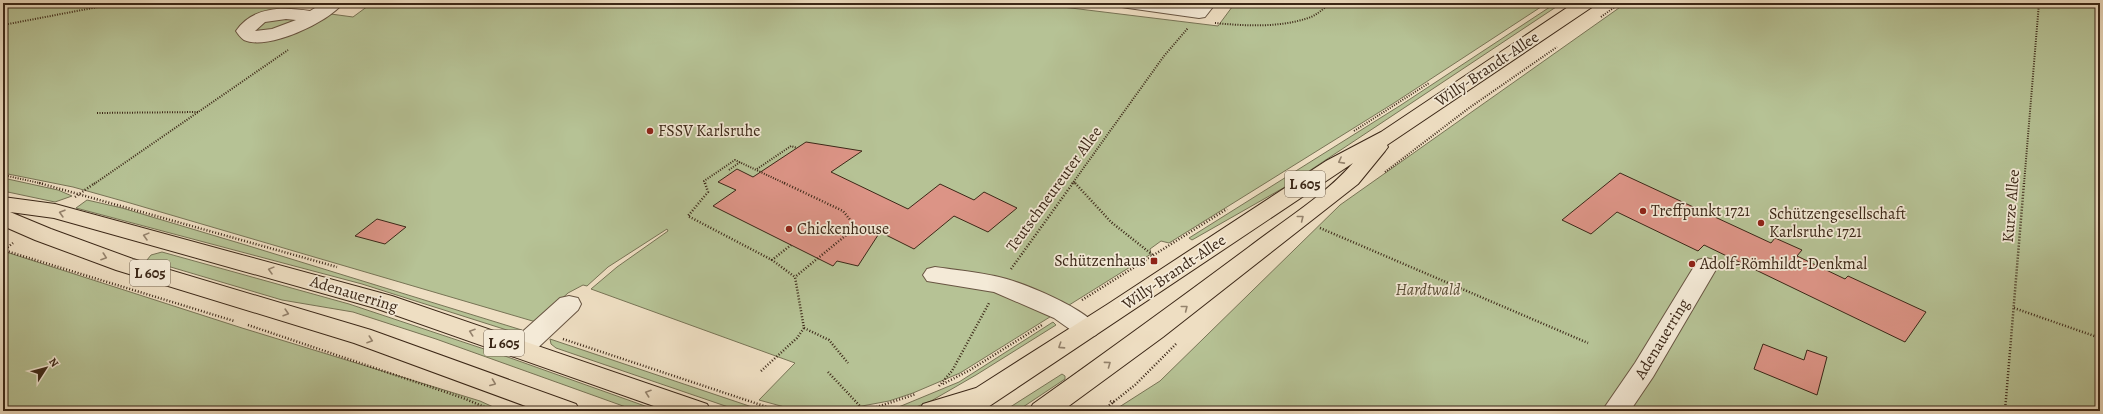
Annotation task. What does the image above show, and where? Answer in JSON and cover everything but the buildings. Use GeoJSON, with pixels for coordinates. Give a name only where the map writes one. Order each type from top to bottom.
{"type":"FeatureCollection","features":[{"type":"Feature","properties":{"kind":"main road","name":"Willy-Brandt-Allee"},"geometry":{"type":"LineString","coordinates":[[960,411],[1087,329],[1333,165],[1388,136],[1586,3]]}},
{"type":"Feature","properties":{"kind":"main road","name":"Willy-Brandt-Allee"},"geometry":{"type":"LineString","coordinates":[[1042,411],[1154,331],[1300,219],[1350,179],[1388,136]]}},
{"type":"Feature","properties":{"kind":"main road","name":"Adenauerring"},"geometry":{"type":"LineString","coordinates":[[3,204],[55,211],[376,300],[698,411]]}},
{"type":"Feature","properties":{"kind":"main road","name":"L 605"},"geometry":{"type":"LineString","coordinates":[[3,217],[30,230],[141,270],[333,328],[477,376],[566,411]]}},
{"type":"Feature","properties":{"kind":"main road"},"geometry":{"type":"LineString","coordinates":[[928,398],[986,394]]}},
{"type":"Feature","properties":{"kind":"street"},"geometry":{"type":"LineString","coordinates":[[313,17],[334,3]]}},
{"type":"Feature","properties":{"kind":"street"},"geometry":{"type":"LineString","coordinates":[[1128,3],[1200,12]]}},
{"type":"Feature","properties":{"kind":"street","name":"Adenauerring"},"geometry":{"type":"LineString","coordinates":[[1615,411],[1644,370],[1706,266]]}},
{"type":"Feature","properties":{"kind":"street"},"geometry":{"type":"LineString","coordinates":[[935,275],[999,285],[1064,312],[1087,329]]}},
{"type":"Feature","properties":{"kind":"street"},"geometry":{"type":"LineString","coordinates":[[520,349],[569,304]]}},
{"type":"Feature","properties":{"kind":"path"},"geometry":{"type":"LineString","coordinates":[[3,25],[119,3]]}},
{"type":"Feature","properties":{"kind":"path"},"geometry":{"type":"LineString","coordinates":[[1200,12],[1240,26],[1311,17],[1331,3]]}},
{"type":"Feature","properties":{"kind":"path","name":"Kurze Allee"},"geometry":{"type":"LineString","coordinates":[[2005,411],[2039,3]]}},
{"type":"Feature","properties":{"kind":"path","name":"Teutschneureuter Allee"},"geometry":{"type":"LineString","coordinates":[[939,386],[952,371],[999,285],[1164,56],[1200,12]]}},
{"type":"Feature","properties":{"kind":"path"},"geometry":{"type":"LineString","coordinates":[[55,211],[294,46]]}},
{"type":"Feature","properties":{"kind":"path"},"geometry":{"type":"LineString","coordinates":[[1351,133],[1435,79]]}},
{"type":"Feature","properties":{"kind":"path"},"geometry":{"type":"LineString","coordinates":[[97,113],[199,112]]}},
{"type":"Feature","properties":{"kind":"path"},"geometry":{"type":"LineString","coordinates":[[756,170],[791,146],[796,148]]}},
{"type":"Feature","properties":{"kind":"path"},"geometry":{"type":"LineString","coordinates":[[761,371],[797,338],[804,328],[795,276],[772,260],[688,216],[708,192],[704,181],[735,160],[844,211],[856,228],[795,276]]}},
{"type":"Feature","properties":{"kind":"path"},"geometry":{"type":"LineString","coordinates":[[729,170],[740,162]]}},
{"type":"Feature","properties":{"kind":"path"},"geometry":{"type":"LineString","coordinates":[[1074,182],[1100,213],[1131,241],[1154,256]]}},
{"type":"Feature","properties":{"kind":"path"},"geometry":{"type":"LineString","coordinates":[[865,411],[928,398],[939,386],[970,370],[1231,207]]}},
{"type":"Feature","properties":{"kind":"path"},"geometry":{"type":"LineString","coordinates":[[1300,219],[1588,343]]}},
{"type":"Feature","properties":{"kind":"path"},"geometry":{"type":"LineString","coordinates":[[772,260],[791,245]]}},
{"type":"Feature","properties":{"kind":"path"},"geometry":{"type":"LineString","coordinates":[[3,250],[239,322]]}},
{"type":"Feature","properties":{"kind":"path"},"geometry":{"type":"LineString","coordinates":[[2014,308],[2100,338]]}},
{"type":"Feature","properties":{"kind":"path"},"geometry":{"type":"LineString","coordinates":[[246,324],[463,398],[494,411]]}},
{"type":"Feature","properties":{"kind":"path"},"geometry":{"type":"LineString","coordinates":[[804,328],[829,340],[848,363]]}},
{"type":"Feature","properties":{"kind":"path"},"geometry":{"type":"LineString","coordinates":[[828,372],[859,405],[860,411]]}},
{"type":"Feature","properties":{"kind":"path"},"geometry":{"type":"LineString","coordinates":[[1110,401],[1114,403]]}},
{"type":"Feature","properties":{"kind":"green space"},"geometry":{"type":"Polygon","coordinates":[[[3,3],[249,3],[353,17],[372,3],[1030,3],[1218,26],[1235,3],[1547,3],[1394,103],[1169,243],[1161,241],[1150,249],[1151,254],[960,373],[913,393],[889,401],[835,411],[799,411],[759,400],[795,363],[591,289],[617,267],[668,231],[667,229],[608,267],[587,286],[583,285],[568,293],[536,322],[73,187],[3,173],[3,3]]]}},
{"type":"Feature","properties":{"kind":"green space"},"geometry":{"type":"Polygon","coordinates":[[[1556,3],[1562,3],[1285,187],[1192,240],[1189,238],[1401,105],[1556,3]]]}},
{"type":"Feature","properties":{"kind":"green space","name":"Hardtwald"},"geometry":{"type":"Polygon","coordinates":[[[1626,3],[2100,3],[2100,411],[1113,411],[1160,381],[1340,205],[1626,3]]]}},
{"type":"Feature","properties":{"kind":"green space"},"geometry":{"type":"Polygon","coordinates":[[[3,178],[58,190],[72,196],[55,202],[3,191],[3,178]]]}},
{"type":"Feature","properties":{"kind":"green space"},"geometry":{"type":"Polygon","coordinates":[[[87,200],[122,208],[525,331],[510,331],[362,284],[76,208],[87,200]]]}},
{"type":"Feature","properties":{"kind":"green space"},"geometry":{"type":"Polygon","coordinates":[[[3,251],[242,328],[480,401],[502,411],[3,411],[3,251]]]}},
{"type":"Feature","properties":{"kind":"green space"},"geometry":{"type":"Polygon","coordinates":[[[162,252],[349,304],[502,355],[659,411],[637,411],[436,339],[353,312],[282,300],[147,260],[151,255],[162,252]]]}},
{"type":"Feature","properties":{"kind":"green space"},"geometry":{"type":"Polygon","coordinates":[[[1053,322],[1056,325],[931,401],[906,411],[889,411],[959,382],[1053,322]]]}},
{"type":"Feature","properties":{"kind":"green space"},"geometry":{"type":"Polygon","coordinates":[[[550,339],[764,411],[740,411],[556,348],[551,344],[550,339]]]}},
{"type":"Feature","properties":{"kind":"green space"},"geometry":{"type":"Polygon","coordinates":[[[1062,374],[1065,376],[1065,379],[1017,411],[1004,411],[1062,374]]]}},
{"type":"Feature","properties":{"kind":"place","name":"FSSV Karlsruhe"},"geometry":{"type":"Point","coordinates":[650,131]}},
{"type":"Feature","properties":{"kind":"place","name":"Treffpunkt 1721"},"geometry":{"type":"Point","coordinates":[1643,211]}},
{"type":"Feature","properties":{"kind":"place","name":"Schützengesellschaft Karlsruhe 1721"},"geometry":{"type":"Point","coordinates":[1761,223]}},
{"type":"Feature","properties":{"kind":"place","name":"Chickenhouse"},"geometry":{"type":"Point","coordinates":[789,229]}},
{"type":"Feature","properties":{"kind":"place","name":"Schützenhaus"},"geometry":{"type":"Point","coordinates":[1154,261]}},
{"type":"Feature","properties":{"kind":"place","name":"Adolf-Römhildt-Denkmal"},"geometry":{"type":"Point","coordinates":[1692,264]}}]}
